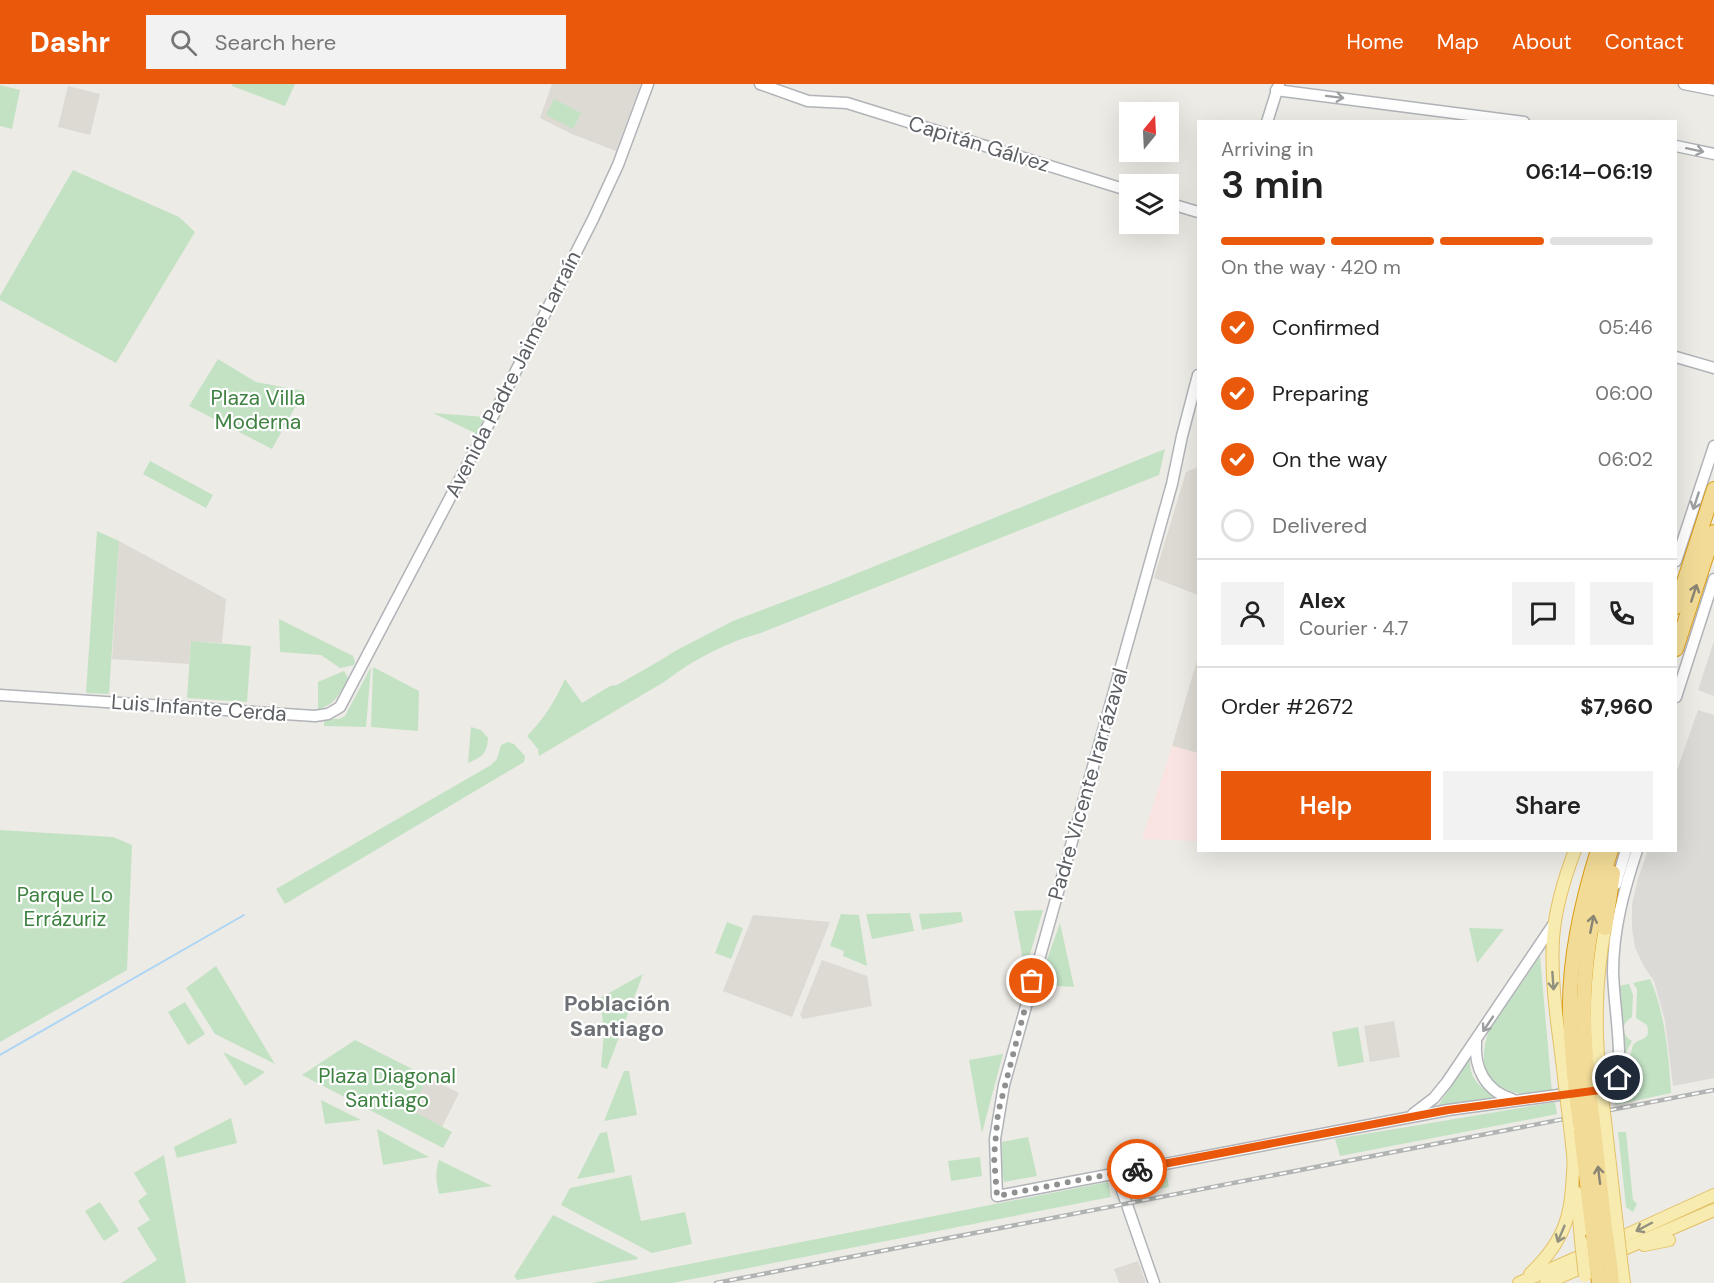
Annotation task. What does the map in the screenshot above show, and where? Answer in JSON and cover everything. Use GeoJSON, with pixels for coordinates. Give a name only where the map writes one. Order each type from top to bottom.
{"type":"FeatureCollection","features":[{"type":"Feature","properties":{"kind":"highway"},"geometry":{"type":"LineString","coordinates":[[1677,603],[1714,489]]}},
{"type":"Feature","properties":{"kind":"highway"},"geometry":{"type":"LineString","coordinates":[[1677,646],[1714,531]]}},
{"type":"Feature","properties":{"kind":"highway"},"geometry":{"type":"LineString","coordinates":[[1597,852],[1582,910],[1572,968],[1570,1022],[1587,1123],[1599,1232],[1600,1273],[1612,1283]]}},
{"type":"Feature","properties":{"kind":"highway"},"geometry":{"type":"LineString","coordinates":[[1582,1084],[1586,962],[1597,898],[1610,852]]}},
{"type":"Feature","properties":{"kind":"highway"},"geometry":{"type":"LineString","coordinates":[[1605,928],[1609,891],[1619,852]]}},
{"type":"Feature","properties":{"kind":"main road"},"geometry":{"type":"LineString","coordinates":[[1521,1282],[1549,1255],[1563,1233],[1570,1205],[1574,1156],[1587,1123],[1582,1084],[1553,976],[1554,923],[1559,899],[1574,852]]}},
{"type":"Feature","properties":{"kind":"main road"},"geometry":{"type":"LineString","coordinates":[[1582,1084],[1596,1043],[1598,964],[1605,928]]}},
{"type":"Feature","properties":{"kind":"main road"},"geometry":{"type":"LineString","coordinates":[[1574,1156],[1599,1232],[1600,1273],[1624,1283]]}},
{"type":"Feature","properties":{"kind":"main road"},"geometry":{"type":"LineString","coordinates":[[1521,1282],[1697,1203],[1713,1191]]}},
{"type":"Feature","properties":{"kind":"main road"},"geometry":{"type":"LineString","coordinates":[[1552,1281],[1714,1210]]}},
{"type":"Feature","properties":{"kind":"main road"},"geometry":{"type":"LineString","coordinates":[[1629,1247],[1669,1240]]}},
{"type":"Feature","properties":{"kind":"street","name":"Avenida Padre Jaime Larraín"},"geometry":{"type":"LineString","coordinates":[[365,658],[494,414],[592,219],[624,150],[648,84]]}},
{"type":"Feature","properties":{"kind":"street","name":"Capitán Gálvez"},"geometry":{"type":"LineString","coordinates":[[760,84],[808,101],[827,104],[847,103],[1119,187]]}},
{"type":"Feature","properties":{"kind":"street"},"geometry":{"type":"LineString","coordinates":[[1684,84],[1714,90]]}},
{"type":"Feature","properties":{"kind":"street"},"geometry":{"type":"LineString","coordinates":[[1268,120],[1278,87],[1510,120]]}},
{"type":"Feature","properties":{"kind":"street"},"geometry":{"type":"LineString","coordinates":[[1677,146],[1714,154]]}},
{"type":"Feature","properties":{"kind":"street"},"geometry":{"type":"LineString","coordinates":[[1179,206],[1197,212]]}},
{"type":"Feature","properties":{"kind":"street"},"geometry":{"type":"LineString","coordinates":[[1677,357],[1714,368]]}},
{"type":"Feature","properties":{"kind":"street","name":"Padre Vicente Irarrázaval"},"geometry":{"type":"LineString","coordinates":[[1116,1173],[997,1196],[995,1139],[1006,1076],[1172,484],[1197,379]]}},
{"type":"Feature","properties":{"kind":"street"},"geometry":{"type":"LineString","coordinates":[[1677,558],[1714,446]]}},
{"type":"Feature","properties":{"kind":"street"},"geometry":{"type":"LineString","coordinates":[[1677,694],[1714,579]]}},
{"type":"Feature","properties":{"kind":"street","name":"Luis Infante Cerda"},"geometry":{"type":"LineString","coordinates":[[0,695],[319,716],[333,712],[340,707],[365,658]]}},
{"type":"Feature","properties":{"kind":"street"},"geometry":{"type":"LineString","coordinates":[[1605,928],[1625,852]]}},
{"type":"Feature","properties":{"kind":"street"},"geometry":{"type":"LineString","coordinates":[[1154,1283],[1116,1173],[1448,1110],[1604,1090],[1617,1082],[1620,1068],[1613,973],[1614,945],[1621,904],[1636,852]]}},
{"type":"Feature","properties":{"kind":"street"},"geometry":{"type":"LineString","coordinates":[[1405,1118],[1420,1109],[1440,1091],[1476,1042],[1554,923]]}},
{"type":"Feature","properties":{"kind":"street"},"geometry":{"type":"LineString","coordinates":[[1476,1042],[1475,1058],[1483,1079],[1498,1093],[1517,1100]]}},
{"type":"Feature","properties":{"kind":"shaded area"},"geometry":{"type":"Polygon","coordinates":[[[552,84],[641,84],[616,151],[572,134],[540,118],[552,84]]]}},
{"type":"Feature","properties":{"kind":"shaded area"},"geometry":{"type":"Polygon","coordinates":[[[68,86],[100,94],[90,135],[58,127],[68,86]]]}},
{"type":"Feature","properties":{"kind":"shaded area"},"geometry":{"type":"Polygon","coordinates":[[[1197,467],[1197,595],[1154,578],[1186,472],[1197,467]]]}},
{"type":"Feature","properties":{"kind":"shaded area"},"geometry":{"type":"Polygon","coordinates":[[[119,541],[226,599],[222,643],[191,641],[189,664],[112,659],[119,541]]]}},
{"type":"Feature","properties":{"kind":"shaded area"},"geometry":{"type":"Polygon","coordinates":[[[1714,641],[1714,696],[1698,690],[1714,641]]]}},
{"type":"Feature","properties":{"kind":"shaded area"},"geometry":{"type":"Polygon","coordinates":[[[1197,660],[1197,753],[1172,746],[1197,660]]]}},
{"type":"Feature","properties":{"kind":"shaded area"},"geometry":{"type":"Polygon","coordinates":[[[1698,710],[1714,715],[1714,1078],[1673,1086],[1665,1021],[1654,981],[1635,947],[1632,904],[1648,852],[1677,852],[1677,770],[1698,710]]]}},
{"type":"Feature","properties":{"kind":"shaded area"},"geometry":{"type":"Polygon","coordinates":[[[1172,746],[1197,753],[1197,841],[1142,839],[1172,746]]]}},
{"type":"Feature","properties":{"kind":"shaded area"},"geometry":{"type":"Polygon","coordinates":[[[753,915],[830,922],[792,1017],[723,991],[753,915]]]}},
{"type":"Feature","properties":{"kind":"shaded area"},"geometry":{"type":"Polygon","coordinates":[[[822,960],[867,976],[872,1006],[803,1019],[800,1015],[822,960]]]}},
{"type":"Feature","properties":{"kind":"shaded area"},"geometry":{"type":"Polygon","coordinates":[[[1394,1021],[1400,1057],[1370,1062],[1364,1026],[1394,1021]]]}},
{"type":"Feature","properties":{"kind":"shaded area"},"geometry":{"type":"Polygon","coordinates":[[[428,1077],[459,1093],[442,1127],[410,1110],[428,1077]]]}},
{"type":"Feature","properties":{"kind":"shaded area"},"geometry":{"type":"Polygon","coordinates":[[[1138,1261],[1146,1283],[1119,1283],[1114,1269],[1138,1261]]]}},
{"type":"Feature","properties":{"kind":"green space"},"geometry":{"type":"Polygon","coordinates":[[[233,84],[295,84],[285,106],[232,86],[233,84]]]}},
{"type":"Feature","properties":{"kind":"green space"},"geometry":{"type":"Polygon","coordinates":[[[0,85],[20,90],[12,129],[0,126],[0,85]]]}},
{"type":"Feature","properties":{"kind":"green space"},"geometry":{"type":"Polygon","coordinates":[[[554,99],[581,113],[573,129],[546,115],[554,99]]]}},
{"type":"Feature","properties":{"kind":"green space"},"geometry":{"type":"Polygon","coordinates":[[[73,170],[179,217],[195,232],[116,363],[0,300],[0,296],[73,170]]]}},
{"type":"Feature","properties":{"kind":"green space","name":"Plaza Villa Moderna"},"geometry":{"type":"Polygon","coordinates":[[[218,359],[256,382],[304,391],[272,449],[189,406],[218,359]]]}},
{"type":"Feature","properties":{"kind":"green space"},"geometry":{"type":"Polygon","coordinates":[[[433,413],[485,417],[477,434],[433,413]]]}},
{"type":"Feature","properties":{"kind":"green space"},"geometry":{"type":"Polygon","coordinates":[[[1165,449],[1159,475],[723,647],[698,659],[664,682],[539,756],[538,749],[527,736],[549,709],[565,679],[582,703],[733,621],[1165,449]]]}},
{"type":"Feature","properties":{"kind":"green space"},"geometry":{"type":"Polygon","coordinates":[[[150,461],[213,495],[206,508],[143,474],[150,461]]]}},
{"type":"Feature","properties":{"kind":"green space"},"geometry":{"type":"Polygon","coordinates":[[[97,531],[119,541],[109,694],[86,693],[97,531]]]}},
{"type":"Feature","properties":{"kind":"green space"},"geometry":{"type":"Polygon","coordinates":[[[279,619],[353,656],[354,665],[340,668],[321,655],[280,652],[279,619]]]}},
{"type":"Feature","properties":{"kind":"green space"},"geometry":{"type":"Polygon","coordinates":[[[191,641],[251,646],[247,702],[187,698],[191,641]]]}},
{"type":"Feature","properties":{"kind":"green space"},"geometry":{"type":"Polygon","coordinates":[[[371,667],[366,727],[324,726],[324,719],[339,719],[345,716],[371,667]]]}},
{"type":"Feature","properties":{"kind":"green space"},"geometry":{"type":"Polygon","coordinates":[[[373,667],[419,691],[418,731],[371,727],[373,667]]]}},
{"type":"Feature","properties":{"kind":"green space"},"geometry":{"type":"Polygon","coordinates":[[[344,671],[348,678],[340,693],[329,705],[318,710],[318,682],[344,671]]]}},
{"type":"Feature","properties":{"kind":"green space"},"geometry":{"type":"Polygon","coordinates":[[[471,727],[481,730],[488,738],[483,754],[468,763],[471,727]]]}},
{"type":"Feature","properties":{"kind":"green space"},"geometry":{"type":"Polygon","coordinates":[[[508,742],[514,744],[525,756],[524,762],[285,904],[276,889],[491,765],[497,759],[501,745],[508,742]]]}},
{"type":"Feature","properties":{"kind":"green space","name":"Parque Lo Errázuriz"},"geometry":{"type":"Polygon","coordinates":[[[0,830],[113,837],[132,845],[127,970],[0,1042],[0,830]]]}},
{"type":"Feature","properties":{"kind":"green space"},"geometry":{"type":"Polygon","coordinates":[[[1043,910],[1025,971],[1014,911],[1043,910]]]}},
{"type":"Feature","properties":{"kind":"green space"},"geometry":{"type":"Polygon","coordinates":[[[961,912],[963,922],[922,930],[919,914],[961,912]]]}},
{"type":"Feature","properties":{"kind":"green space"},"geometry":{"type":"Polygon","coordinates":[[[910,913],[914,931],[872,939],[866,914],[910,913]]]}},
{"type":"Feature","properties":{"kind":"green space"},"geometry":{"type":"Polygon","coordinates":[[[841,914],[859,915],[867,966],[843,956],[844,951],[830,946],[841,914]]]}},
{"type":"Feature","properties":{"kind":"green space"},"geometry":{"type":"Polygon","coordinates":[[[727,922],[743,928],[731,959],[715,953],[727,922]]]}},
{"type":"Feature","properties":{"kind":"green space"},"geometry":{"type":"Polygon","coordinates":[[[1060,923],[1074,987],[1038,985],[1060,923]]]}},
{"type":"Feature","properties":{"kind":"green space"},"geometry":{"type":"Polygon","coordinates":[[[1469,928],[1504,929],[1477,963],[1469,928]]]}},
{"type":"Feature","properties":{"kind":"green space"},"geometry":{"type":"Polygon","coordinates":[[[1540,956],[1552,1092],[1524,1094],[1500,1087],[1487,1073],[1485,1042],[1489,1030],[1540,956]]]}},
{"type":"Feature","properties":{"kind":"green space"},"geometry":{"type":"Polygon","coordinates":[[[216,966],[275,1064],[215,1034],[186,988],[216,966]]]}},
{"type":"Feature","properties":{"kind":"green space"},"geometry":{"type":"Polygon","coordinates":[[[643,974],[607,1069],[601,1067],[604,1032],[600,998],[643,974]]]}},
{"type":"Feature","properties":{"kind":"green space"},"geometry":{"type":"Polygon","coordinates":[[[1650,979],[1663,1020],[1671,1093],[1615,1105],[1615,1098],[1625,1090],[1633,1045],[1648,1034],[1647,1025],[1636,1018],[1637,989],[1633,983],[1650,979]]]}},
{"type":"Feature","properties":{"kind":"green space"},"geometry":{"type":"Polygon","coordinates":[[[1629,984],[1633,995],[1632,1017],[1626,1022],[1624,1032],[1632,1041],[1626,1052],[1625,1068],[1618,986],[1629,984]]]}},
{"type":"Feature","properties":{"kind":"green space"},"geometry":{"type":"Polygon","coordinates":[[[185,1002],[205,1034],[188,1045],[168,1012],[185,1002]]]}},
{"type":"Feature","properties":{"kind":"green space"},"geometry":{"type":"Polygon","coordinates":[[[1358,1027],[1364,1062],[1338,1067],[1332,1032],[1358,1027]]]}},
{"type":"Feature","properties":{"kind":"green space","name":"Plaza Diagonal Santiago"},"geometry":{"type":"Polygon","coordinates":[[[355,1040],[428,1077],[411,1110],[452,1132],[443,1148],[302,1075],[355,1040]]]}},
{"type":"Feature","properties":{"kind":"green space"},"geometry":{"type":"Polygon","coordinates":[[[223,1052],[265,1072],[245,1086],[223,1052]]]}},
{"type":"Feature","properties":{"kind":"green space"},"geometry":{"type":"Polygon","coordinates":[[[1003,1054],[982,1133],[969,1060],[1003,1054]]]}},
{"type":"Feature","properties":{"kind":"green space"},"geometry":{"type":"Polygon","coordinates":[[[1470,1059],[1471,1072],[1477,1082],[1497,1097],[1437,1107],[1470,1059]]]}},
{"type":"Feature","properties":{"kind":"green space"},"geometry":{"type":"Polygon","coordinates":[[[624,1071],[629,1071],[637,1115],[604,1121],[624,1071]]]}},
{"type":"Feature","properties":{"kind":"green space"},"geometry":{"type":"Polygon","coordinates":[[[321,1100],[361,1120],[325,1124],[321,1100]]]}},
{"type":"Feature","properties":{"kind":"green space"},"geometry":{"type":"Polygon","coordinates":[[[1555,1102],[1557,1114],[1340,1156],[1335,1139],[1555,1102]]]}},
{"type":"Feature","properties":{"kind":"green space"},"geometry":{"type":"Polygon","coordinates":[[[231,1118],[237,1143],[177,1158],[174,1147],[231,1118]]]}},
{"type":"Feature","properties":{"kind":"green space"},"geometry":{"type":"Polygon","coordinates":[[[377,1129],[429,1157],[383,1165],[377,1129]]]}},
{"type":"Feature","properties":{"kind":"green space"},"geometry":{"type":"Polygon","coordinates":[[[607,1132],[615,1172],[577,1179],[600,1133],[607,1132]]]}},
{"type":"Feature","properties":{"kind":"green space"},"geometry":{"type":"Polygon","coordinates":[[[1618,1132],[1626,1132],[1633,1200],[1637,1204],[1633,1212],[1626,1207],[1618,1132]]]}},
{"type":"Feature","properties":{"kind":"green space"},"geometry":{"type":"Polygon","coordinates":[[[1028,1137],[1037,1176],[1004,1182],[1001,1163],[1002,1142],[1028,1137]]]}},
{"type":"Feature","properties":{"kind":"green space"},"geometry":{"type":"Polygon","coordinates":[[[164,1155],[186,1283],[121,1283],[157,1260],[137,1228],[150,1220],[138,1201],[147,1194],[134,1173],[164,1155]]]}},
{"type":"Feature","properties":{"kind":"green space"},"geometry":{"type":"Polygon","coordinates":[[[980,1157],[982,1176],[951,1181],[948,1161],[980,1157]]]}},
{"type":"Feature","properties":{"kind":"green space"},"geometry":{"type":"Polygon","coordinates":[[[439,1160],[492,1186],[439,1194],[436,1177],[439,1160]]]}},
{"type":"Feature","properties":{"kind":"green space"},"geometry":{"type":"Polygon","coordinates":[[[1166,1171],[1169,1187],[1127,1196],[1124,1180],[1166,1171]]]}},
{"type":"Feature","properties":{"kind":"green space"},"geometry":{"type":"Polygon","coordinates":[[[631,1175],[641,1221],[685,1212],[692,1244],[652,1253],[561,1205],[570,1188],[631,1175]]]}},
{"type":"Feature","properties":{"kind":"green space"},"geometry":{"type":"Polygon","coordinates":[[[1108,1182],[1111,1197],[672,1283],[592,1283],[1108,1182]]]}},
{"type":"Feature","properties":{"kind":"green space"},"geometry":{"type":"Polygon","coordinates":[[[100,1202],[119,1231],[104,1241],[85,1211],[100,1202]]]}},
{"type":"Feature","properties":{"kind":"green space"},"geometry":{"type":"Polygon","coordinates":[[[553,1215],[638,1259],[517,1280],[514,1276],[553,1215]]]}},
{"type":"Feature","properties":{"kind":"waterway"},"geometry":{"type":"LineString","coordinates":[[0,1055],[244,915]]}},
{"type":"Feature","properties":{"kind":"railway"},"geometry":{"type":"LineString","coordinates":[[716,1283],[1714,1090]]}},
{"type":"Feature","properties":{"kind":"way so far"},"geometry":{"type":"LineString","coordinates":[[1032,981],[1000,1100],[994,1157],[997,1196],[1137,1169]]}},
{"type":"Feature","properties":{"kind":"district","name":"Población Santiago"},"geometry":{"type":"Point","coordinates":[617,1016]}},
{"type":"Feature","properties":{"kind":"route"},"geometry":{"type":"LineString","coordinates":[[1137,1169],[1448,1110],[1608,1089],[1617,1082],[1618,1078]]}}]}
